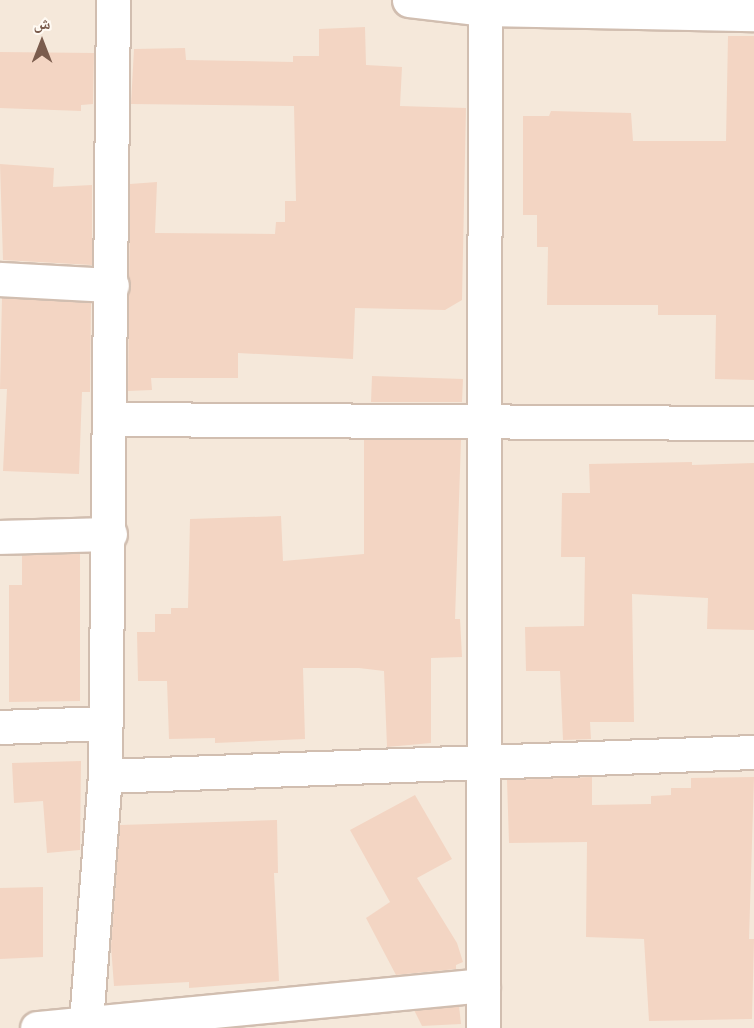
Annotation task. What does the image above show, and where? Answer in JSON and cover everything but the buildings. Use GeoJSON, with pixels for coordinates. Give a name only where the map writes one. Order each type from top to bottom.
{"type":"FeatureCollection","features":[{"type":"Feature","properties":{"kind":"street"},"geometry":{"type":"LineString","coordinates":[[86,1022],[105,776],[110,534],[113,0]]}},
{"type":"Feature","properties":{"kind":"street"},"geometry":{"type":"LineString","coordinates":[[409,0],[485,9],[754,14]]}},
{"type":"Feature","properties":{"kind":"street"},"geometry":{"type":"LineString","coordinates":[[483,1028],[487,422],[485,9]]}},
{"type":"Feature","properties":{"kind":"street"},"geometry":{"type":"LineString","coordinates":[[0,279],[112,285]]}},
{"type":"Feature","properties":{"kind":"street"},"geometry":{"type":"LineString","coordinates":[[110,419],[754,423]]}},
{"type":"Feature","properties":{"kind":"street"},"geometry":{"type":"LineString","coordinates":[[0,537],[110,534]]}},
{"type":"Feature","properties":{"kind":"street"},"geometry":{"type":"LineString","coordinates":[[0,727],[105,723]]}},
{"type":"Feature","properties":{"kind":"street"},"geometry":{"type":"LineString","coordinates":[[105,776],[484,759],[754,752]]}},
{"type":"Feature","properties":{"kind":"street"},"geometry":{"type":"LineString","coordinates":[[36,1028],[483,985]]}},
{"type":"Feature","properties":{"kind":"shaded area"},"geometry":{"type":"Polygon","coordinates":[[[0,0],[754,0],[754,1028],[0,1028],[0,0]]]}}]}
